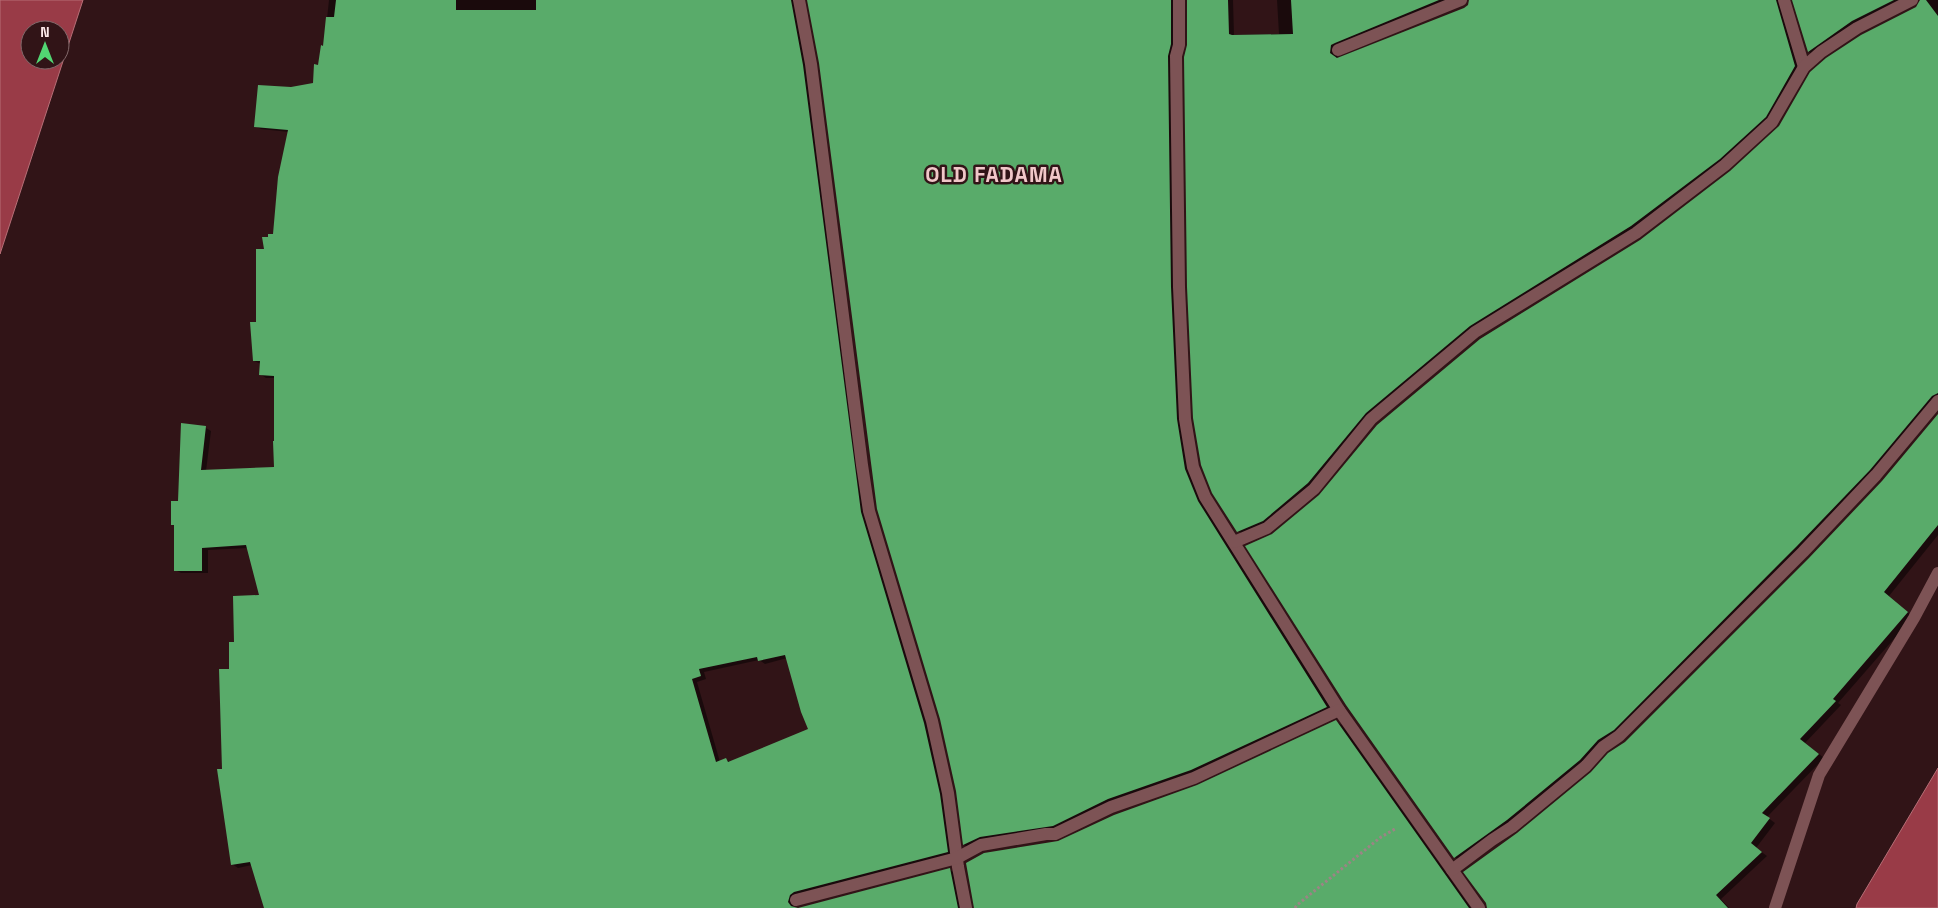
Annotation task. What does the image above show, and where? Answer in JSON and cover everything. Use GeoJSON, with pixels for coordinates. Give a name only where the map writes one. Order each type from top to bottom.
{"type":"FeatureCollection","features":[{"type":"Feature","properties":{"kind":"street"},"geometry":{"type":"LineString","coordinates":[[798,0],[811,64],[862,465],[870,511],[932,721],[948,792],[966,908]]}},
{"type":"Feature","properties":{"kind":"street"},"geometry":{"type":"LineString","coordinates":[[1179,0],[1179,45],[1176,56],[1179,287],[1184,419],[1193,467],[1205,497],[1339,710],[1480,908]]}},
{"type":"Feature","properties":{"kind":"street"},"geometry":{"type":"LineString","coordinates":[[1338,50],[1461,0]]}},
{"type":"Feature","properties":{"kind":"street"},"geometry":{"type":"LineString","coordinates":[[1784,0],[1804,68]]}},
{"type":"Feature","properties":{"kind":"street"},"geometry":{"type":"LineString","coordinates":[[1234,542],[1267,528],[1314,489],[1372,419],[1475,332],[1636,233],[1725,165],[1772,122],[1804,68],[1821,52],[1857,28],[1912,0]]}},
{"type":"Feature","properties":{"kind":"street"},"geometry":{"type":"LineString","coordinates":[[1452,870],[1492,840],[1512,828],[1586,766],[1603,747],[1619,736],[1803,552],[1876,475],[1938,401]]}},
{"type":"Feature","properties":{"kind":"street"},"geometry":{"type":"LineString","coordinates":[[1774,908],[1819,775],[1914,618],[1938,573]]}},
{"type":"Feature","properties":{"kind":"street"},"geometry":{"type":"LineString","coordinates":[[796,900],[957,858],[981,845],[1055,834],[1111,807],[1194,778],[1339,710]]}},
{"type":"Feature","properties":{"kind":"path"},"geometry":{"type":"LineString","coordinates":[[1295,908],[1381,837],[1415,817]]}},
{"type":"Feature","properties":{"kind":"shaded area"},"geometry":{"type":"Polygon","coordinates":[[[0,0],[83,0],[70,40],[70,20],[20,20],[20,70],[60,70],[0,254],[0,0]]]}},
{"type":"Feature","properties":{"kind":"shaded area"},"geometry":{"type":"Polygon","coordinates":[[[1938,768],[1938,908],[1856,908],[1857,904],[1938,768]]]}},
{"type":"Feature","properties":{"kind":"building"},"geometry":{"type":"Polygon","coordinates":[[[336,0],[456,0],[456,10],[536,10],[536,0],[791,0],[803,65],[861,512],[924,723],[940,794],[948,852],[794,892],[790,895],[788,902],[791,906],[798,908],[264,908],[250,862],[231,865],[217,769],[222,769],[219,669],[229,669],[229,642],[234,642],[233,596],[259,595],[246,545],[202,548],[202,571],[174,571],[174,525],[171,525],[171,501],[178,501],[181,423],[206,426],[201,470],[274,467],[274,376],[259,375],[260,361],[253,361],[250,322],[256,322],[256,249],[264,249],[262,237],[268,237],[268,234],[273,234],[278,177],[288,130],[254,127],[258,85],[291,87],[313,83],[314,64],[318,65],[321,45],[323,46],[326,17],[334,17],[336,0]],[[785,655],[758,661],[757,657],[699,669],[701,676],[692,679],[716,762],[726,758],[728,762],[808,729],[801,712],[785,655]]]}},
{"type":"Feature","properties":{"kind":"building"},"geometry":{"type":"Polygon","coordinates":[[[807,0],[1171,0],[1171,44],[1168,56],[1171,287],[1177,419],[1185,469],[1198,501],[1327,707],[1191,770],[1108,799],[1053,826],[980,837],[963,845],[956,791],[940,719],[877,509],[819,63],[807,0]]]}},
{"type":"Feature","properties":{"kind":"building"},"geometry":{"type":"Polygon","coordinates":[[[1187,0],[1228,0],[1229,34],[1232,35],[1293,34],[1291,0],[1439,0],[1331,45],[1330,53],[1337,58],[1464,8],[1468,5],[1469,0],[1776,0],[1795,66],[1766,117],[1720,159],[1631,226],[1470,326],[1366,413],[1308,483],[1263,521],[1237,532],[1212,493],[1201,465],[1193,418],[1187,287],[1184,57],[1187,45],[1187,0]]]}},
{"type":"Feature","properties":{"kind":"building"},"geometry":{"type":"Polygon","coordinates":[[[1792,0],[1894,0],[1852,21],[1808,52],[1792,0]]]}},
{"type":"Feature","properties":{"kind":"building"},"geometry":{"type":"Polygon","coordinates":[[[1920,0],[1926,0],[1938,16],[1938,393],[1932,396],[1870,470],[1797,546],[1614,730],[1598,740],[1580,760],[1507,820],[1454,858],[1346,705],[1245,546],[1272,534],[1319,495],[1377,425],[1480,339],[1640,240],[1730,171],[1779,126],[1810,72],[1826,58],[1861,35],[1916,7],[1920,0]]]}},
{"type":"Feature","properties":{"kind":"building"},"geometry":{"type":"Polygon","coordinates":[[[1938,414],[1938,525],[1884,592],[1908,612],[1833,699],[1836,701],[1800,739],[1819,754],[1762,813],[1770,818],[1751,843],[1762,852],[1716,895],[1728,908],[1487,908],[1486,903],[1463,872],[1517,833],[1591,772],[1608,753],[1625,742],[1809,558],[1882,481],[1938,414]]]}},
{"type":"Feature","properties":{"kind":"building"},"geometry":{"type":"Polygon","coordinates":[[[1336,720],[1469,908],[974,908],[966,863],[984,853],[1058,841],[1114,815],[1197,785],[1336,720]]]}},
{"type":"Feature","properties":{"kind":"building"},"geometry":{"type":"Polygon","coordinates":[[[950,868],[958,908],[798,908],[950,868]]]}},
{"type":"Feature","properties":{"kind":"district","name":"OLD FADAMA"},"geometry":{"type":"Point","coordinates":[994,175]}}]}
